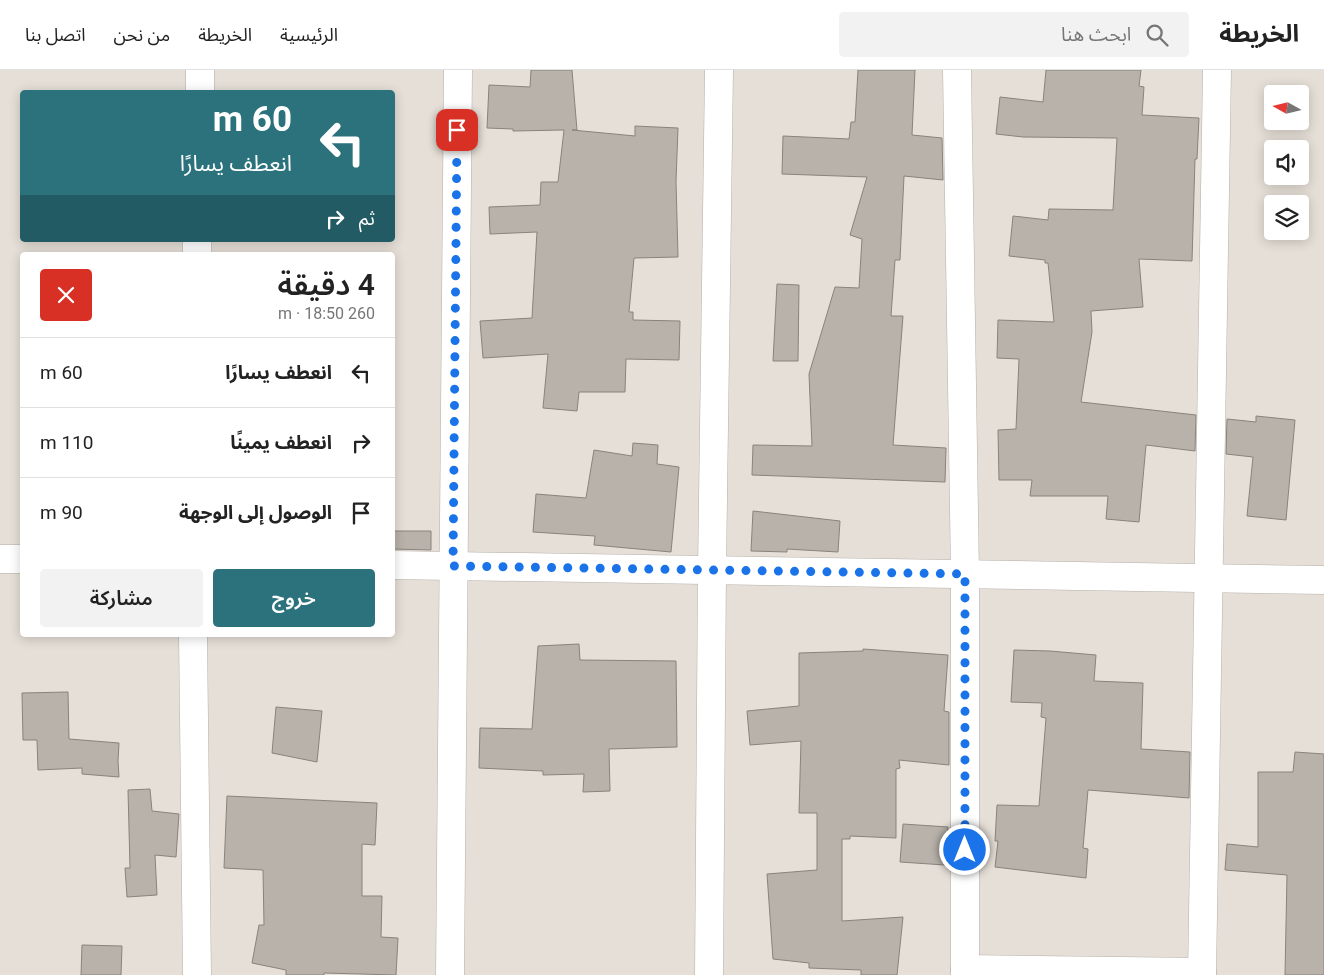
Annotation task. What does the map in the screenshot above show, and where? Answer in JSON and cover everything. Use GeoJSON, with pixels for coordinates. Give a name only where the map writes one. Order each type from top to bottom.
{"type":"FeatureCollection","features":[{"type":"Feature","properties":{"kind":"street"},"geometry":{"type":"LineString","coordinates":[[200,70],[200,90]]}},
{"type":"Feature","properties":{"kind":"street"},"geometry":{"type":"LineString","coordinates":[[450,975],[458,70]]}},
{"type":"Feature","properties":{"kind":"street"},"geometry":{"type":"LineString","coordinates":[[709,975],[719,70]]}},
{"type":"Feature","properties":{"kind":"street"},"geometry":{"type":"LineString","coordinates":[[957,70],[965,574],[965,972],[1202,974],[1217,70]]}},
{"type":"Feature","properties":{"kind":"street"},"geometry":{"type":"LineString","coordinates":[[0,559],[20,559]]}},
{"type":"Feature","properties":{"kind":"street"},"geometry":{"type":"LineString","coordinates":[[395,565],[1324,580]]}},
{"type":"Feature","properties":{"kind":"street"},"geometry":{"type":"LineString","coordinates":[[193,637],[197,975]]}},
{"type":"Feature","properties":{"kind":"building"},"geometry":{"type":"Polygon","coordinates":[[[531,70],[572,70],[577,130],[572,130],[635,136],[635,126],[678,128],[676,181],[678,257],[634,258],[629,312],[633,312],[633,320],[680,321],[679,360],[626,359],[625,392],[579,392],[577,411],[543,408],[548,354],[483,358],[480,321],[532,318],[537,232],[490,234],[489,207],[540,205],[541,182],[558,182],[564,130],[513,131],[513,129],[487,128],[489,85],[530,87],[531,70]]]}},
{"type":"Feature","properties":{"kind":"building"},"geometry":{"type":"Polygon","coordinates":[[[858,70],[915,70],[912,135],[942,138],[943,180],[904,176],[900,260],[895,260],[891,316],[903,316],[893,445],[946,448],[945,482],[752,475],[753,445],[812,446],[809,374],[835,287],[859,288],[862,239],[850,235],[867,177],[782,174],[783,136],[849,139],[851,122],[855,122],[858,70]]]}},
{"type":"Feature","properties":{"kind":"building"},"geometry":{"type":"Polygon","coordinates":[[[1046,70],[1141,70],[1139,86],[1144,87],[1142,115],[1199,118],[1197,159],[1195,159],[1192,261],[1139,259],[1143,307],[1091,311],[1092,332],[1081,402],[1196,415],[1195,451],[1146,445],[1139,522],[1106,519],[1108,496],[1030,496],[1032,480],[999,480],[998,430],[1016,429],[1019,359],[997,358],[998,320],[1054,322],[1048,263],[1045,263],[1045,260],[1009,256],[1013,216],[1048,220],[1049,209],[1113,210],[1117,138],[1023,137],[996,134],[1000,97],[1043,102],[1046,70]]]}},
{"type":"Feature","properties":{"kind":"building"},"geometry":{"type":"Polygon","coordinates":[[[777,284],[799,285],[798,361],[773,361],[777,284]]]}},
{"type":"Feature","properties":{"kind":"building"},"geometry":{"type":"Polygon","coordinates":[[[1256,416],[1295,420],[1286,520],[1247,516],[1253,457],[1226,454],[1227,419],[1256,422],[1256,416]]]}},
{"type":"Feature","properties":{"kind":"building"},"geometry":{"type":"Polygon","coordinates":[[[633,443],[658,445],[657,464],[679,467],[671,552],[594,545],[595,536],[533,532],[536,494],[586,498],[594,450],[632,456],[633,443]]]}},
{"type":"Feature","properties":{"kind":"building"},"geometry":{"type":"Polygon","coordinates":[[[753,511],[840,521],[838,552],[787,549],[787,552],[751,551],[753,511]]]}},
{"type":"Feature","properties":{"kind":"building"},"geometry":{"type":"Polygon","coordinates":[[[395,531],[431,531],[431,550],[395,549],[395,531]]]}},
{"type":"Feature","properties":{"kind":"building"},"geometry":{"type":"Polygon","coordinates":[[[579,644],[580,660],[676,661],[677,747],[609,749],[610,791],[583,792],[584,774],[543,775],[543,771],[479,768],[480,728],[532,729],[538,646],[579,644]]]}},
{"type":"Feature","properties":{"kind":"building"},"geometry":{"type":"Polygon","coordinates":[[[863,649],[948,655],[944,711],[949,712],[949,765],[899,760],[900,768],[896,769],[896,838],[850,836],[850,839],[842,839],[842,921],[903,917],[897,975],[861,975],[861,970],[809,968],[809,963],[773,959],[767,874],[817,870],[817,813],[799,813],[801,741],[750,745],[747,711],[799,706],[799,653],[863,651],[863,649]]]}},
{"type":"Feature","properties":{"kind":"building"},"geometry":{"type":"Polygon","coordinates":[[[1014,650],[1096,655],[1094,681],[1143,683],[1141,749],[1190,752],[1189,798],[1088,790],[1083,848],[1088,849],[1086,878],[995,867],[998,841],[995,841],[997,805],[1039,806],[1046,718],[1041,717],[1042,703],[1011,702],[1014,650]]]}},
{"type":"Feature","properties":{"kind":"building"},"geometry":{"type":"Polygon","coordinates":[[[68,692],[69,739],[119,743],[119,777],[82,774],[82,768],[38,770],[37,740],[23,740],[22,693],[68,692]]]}},
{"type":"Feature","properties":{"kind":"building"},"geometry":{"type":"Polygon","coordinates":[[[276,707],[322,711],[317,762],[272,753],[276,707]]]}},
{"type":"Feature","properties":{"kind":"building"},"geometry":{"type":"Polygon","coordinates":[[[1295,752],[1324,754],[1324,975],[1285,975],[1287,875],[1225,870],[1227,844],[1258,847],[1258,772],[1293,772],[1295,752]]]}},
{"type":"Feature","properties":{"kind":"building"},"geometry":{"type":"Polygon","coordinates":[[[150,789],[152,811],[179,814],[176,857],[155,855],[157,895],[127,897],[125,868],[130,868],[128,790],[150,789]]]}},
{"type":"Feature","properties":{"kind":"building"},"geometry":{"type":"Polygon","coordinates":[[[227,796],[377,803],[375,845],[362,844],[362,896],[382,896],[381,937],[398,938],[396,975],[324,973],[324,975],[286,975],[286,970],[252,963],[259,925],[264,925],[263,870],[224,868],[227,796]]]}},
{"type":"Feature","properties":{"kind":"building"},"geometry":{"type":"Polygon","coordinates":[[[903,824],[948,827],[945,865],[900,862],[903,824]]]}},
{"type":"Feature","properties":{"kind":"building"},"geometry":{"type":"Polygon","coordinates":[[[82,945],[122,946],[121,975],[81,975],[82,945]]]}},
{"type":"Feature","properties":{"kind":"route"},"geometry":{"type":"LineString","coordinates":[[457,130],[453,566],[965,574],[965,850]]}}]}
